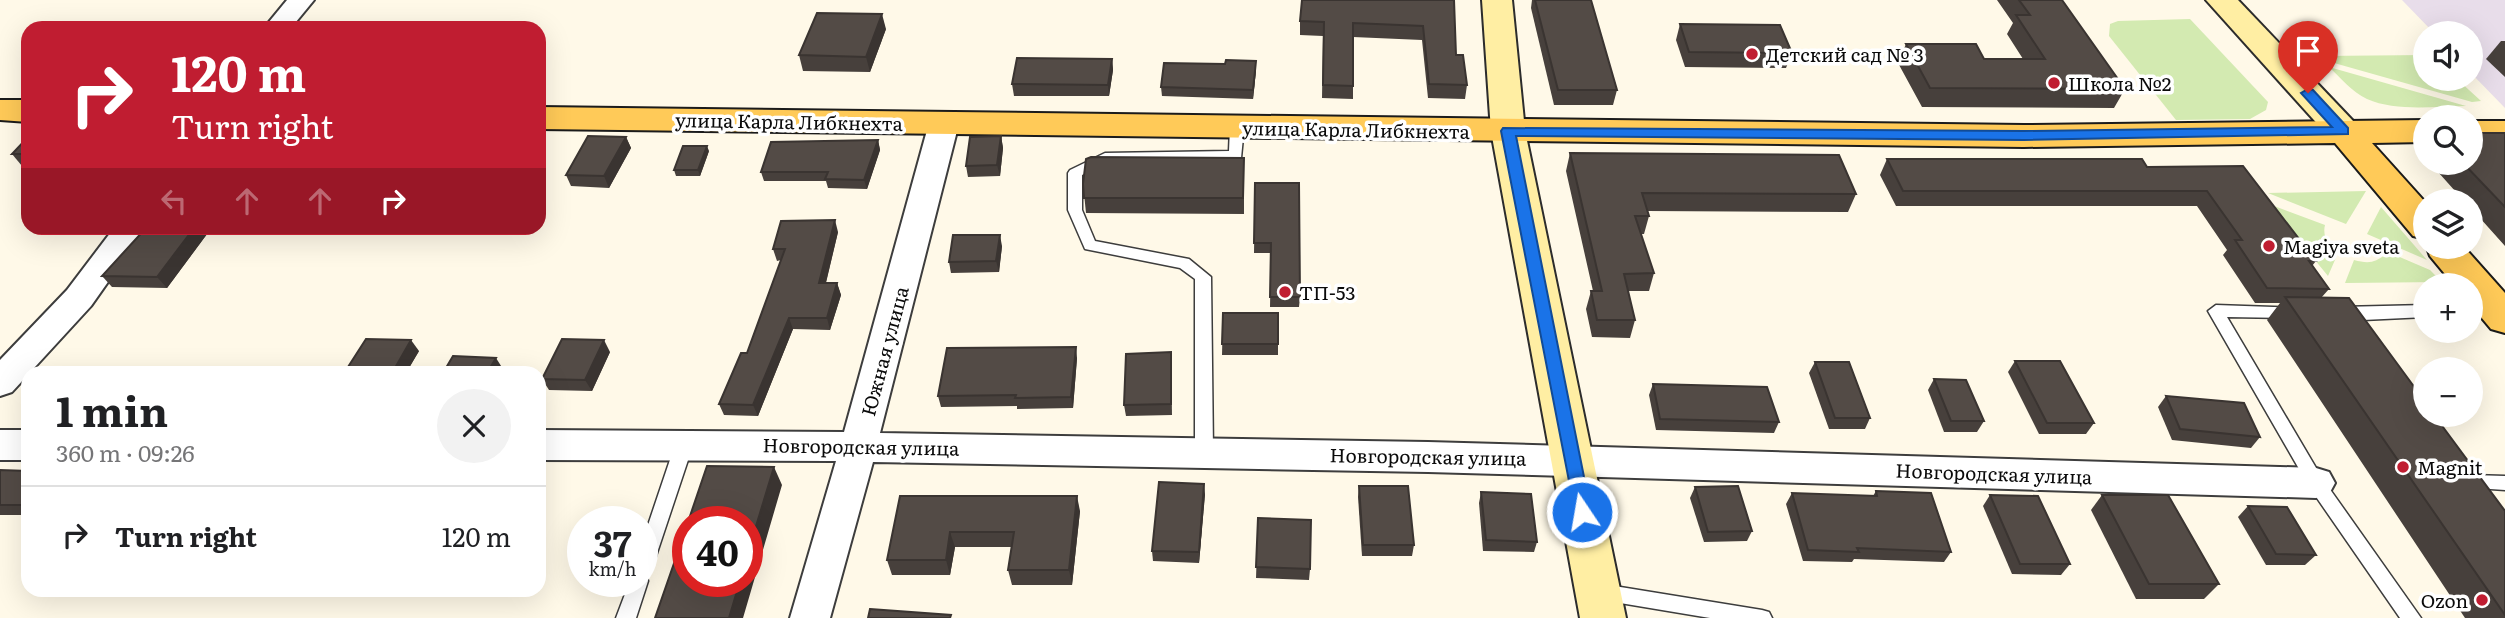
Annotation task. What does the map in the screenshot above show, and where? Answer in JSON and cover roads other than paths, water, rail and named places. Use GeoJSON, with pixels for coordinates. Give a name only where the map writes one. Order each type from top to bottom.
{"type":"FeatureCollection","features":[{"type":"Feature","properties":{"kind":"main road"},"geometry":{"type":"LineString","coordinates":[[0,110],[21,111]]}},
{"type":"Feature","properties":{"kind":"main road","name":"улица Карла Либкнехта"},"geometry":{"type":"LineString","coordinates":[[546,118],[2024,136],[2413,131]]}},
{"type":"Feature","properties":{"kind":"main road"},"geometry":{"type":"LineString","coordinates":[[2343,131],[2413,212]]}},
{"type":"Feature","properties":{"kind":"main road"},"geometry":{"type":"LineString","coordinates":[[2483,132],[2505,132]]}},
{"type":"Feature","properties":{"kind":"main road"},"geometry":{"type":"LineString","coordinates":[[2452,259],[2491,313]]}},
{"type":"Feature","properties":{"kind":"street"},"geometry":{"type":"LineString","coordinates":[[283,21],[301,0]]}},
{"type":"Feature","properties":{"kind":"street"},"geometry":{"type":"LineString","coordinates":[[1497,0],[1508,131],[1602,605]]}},
{"type":"Feature","properties":{"kind":"street"},"geometry":{"type":"LineString","coordinates":[[2221,0],[2343,131]]}},
{"type":"Feature","properties":{"kind":"street","name":"Южная улица"},"geometry":{"type":"LineString","coordinates":[[810,618],[944,123]]}},
{"type":"Feature","properties":{"kind":"street"},"geometry":{"type":"LineString","coordinates":[[0,383],[79,298],[125,235]]}},
{"type":"Feature","properties":{"kind":"street"},"geometry":{"type":"LineString","coordinates":[[0,444],[21,444]]}},
{"type":"Feature","properties":{"kind":"street","name":"Новгородская улица"},"geometry":{"type":"LineString","coordinates":[[546,445],[859,445],[1571,459],[2316,483]]}},
{"type":"Feature","properties":{"kind":"lane"},"geometry":{"type":"LineString","coordinates":[[1204,452],[1203,277],[1184,263],[1090,245],[1076,219],[1073,200],[1075,173],[1105,158],[1236,155],[1237,127]]}},
{"type":"Feature","properties":{"kind":"lane"},"geometry":{"type":"LineString","coordinates":[[2411,618],[2316,483],[2216,312],[2413,311]]}},
{"type":"Feature","properties":{"kind":"lane"},"geometry":{"type":"LineString","coordinates":[[2327,313],[2356,334]]}},
{"type":"Feature","properties":{"kind":"lane"},"geometry":{"type":"LineString","coordinates":[[658,523],[684,445]]}},
{"type":"Feature","properties":{"kind":"lane"},"geometry":{"type":"LineString","coordinates":[[2452,461],[2467,482],[2505,482]]}},
{"type":"Feature","properties":{"kind":"lane"},"geometry":{"type":"LineString","coordinates":[[626,618],[633,597]]}},
{"type":"Feature","properties":{"kind":"lane"},"geometry":{"type":"LineString","coordinates":[[1602,605],[1762,618]]}},
{"type":"Feature","properties":{"kind":"place","name":"Детский сад № 3"},"geometry":{"type":"Point","coordinates":[1752,54]}},
{"type":"Feature","properties":{"kind":"place","name":"Школа №2"},"geometry":{"type":"Point","coordinates":[2054,83]}},
{"type":"Feature","properties":{"kind":"place","name":"Magiya sveta"},"geometry":{"type":"Point","coordinates":[2269,246]}},
{"type":"Feature","properties":{"kind":"place","name":"ТП-53"},"geometry":{"type":"Point","coordinates":[1285,292]}},
{"type":"Feature","properties":{"kind":"place","name":"Magnit"},"geometry":{"type":"Point","coordinates":[2403,467]}},
{"type":"Feature","properties":{"kind":"place","name":"Ozon"},"geometry":{"type":"Point","coordinates":[2482,600]}}]}
